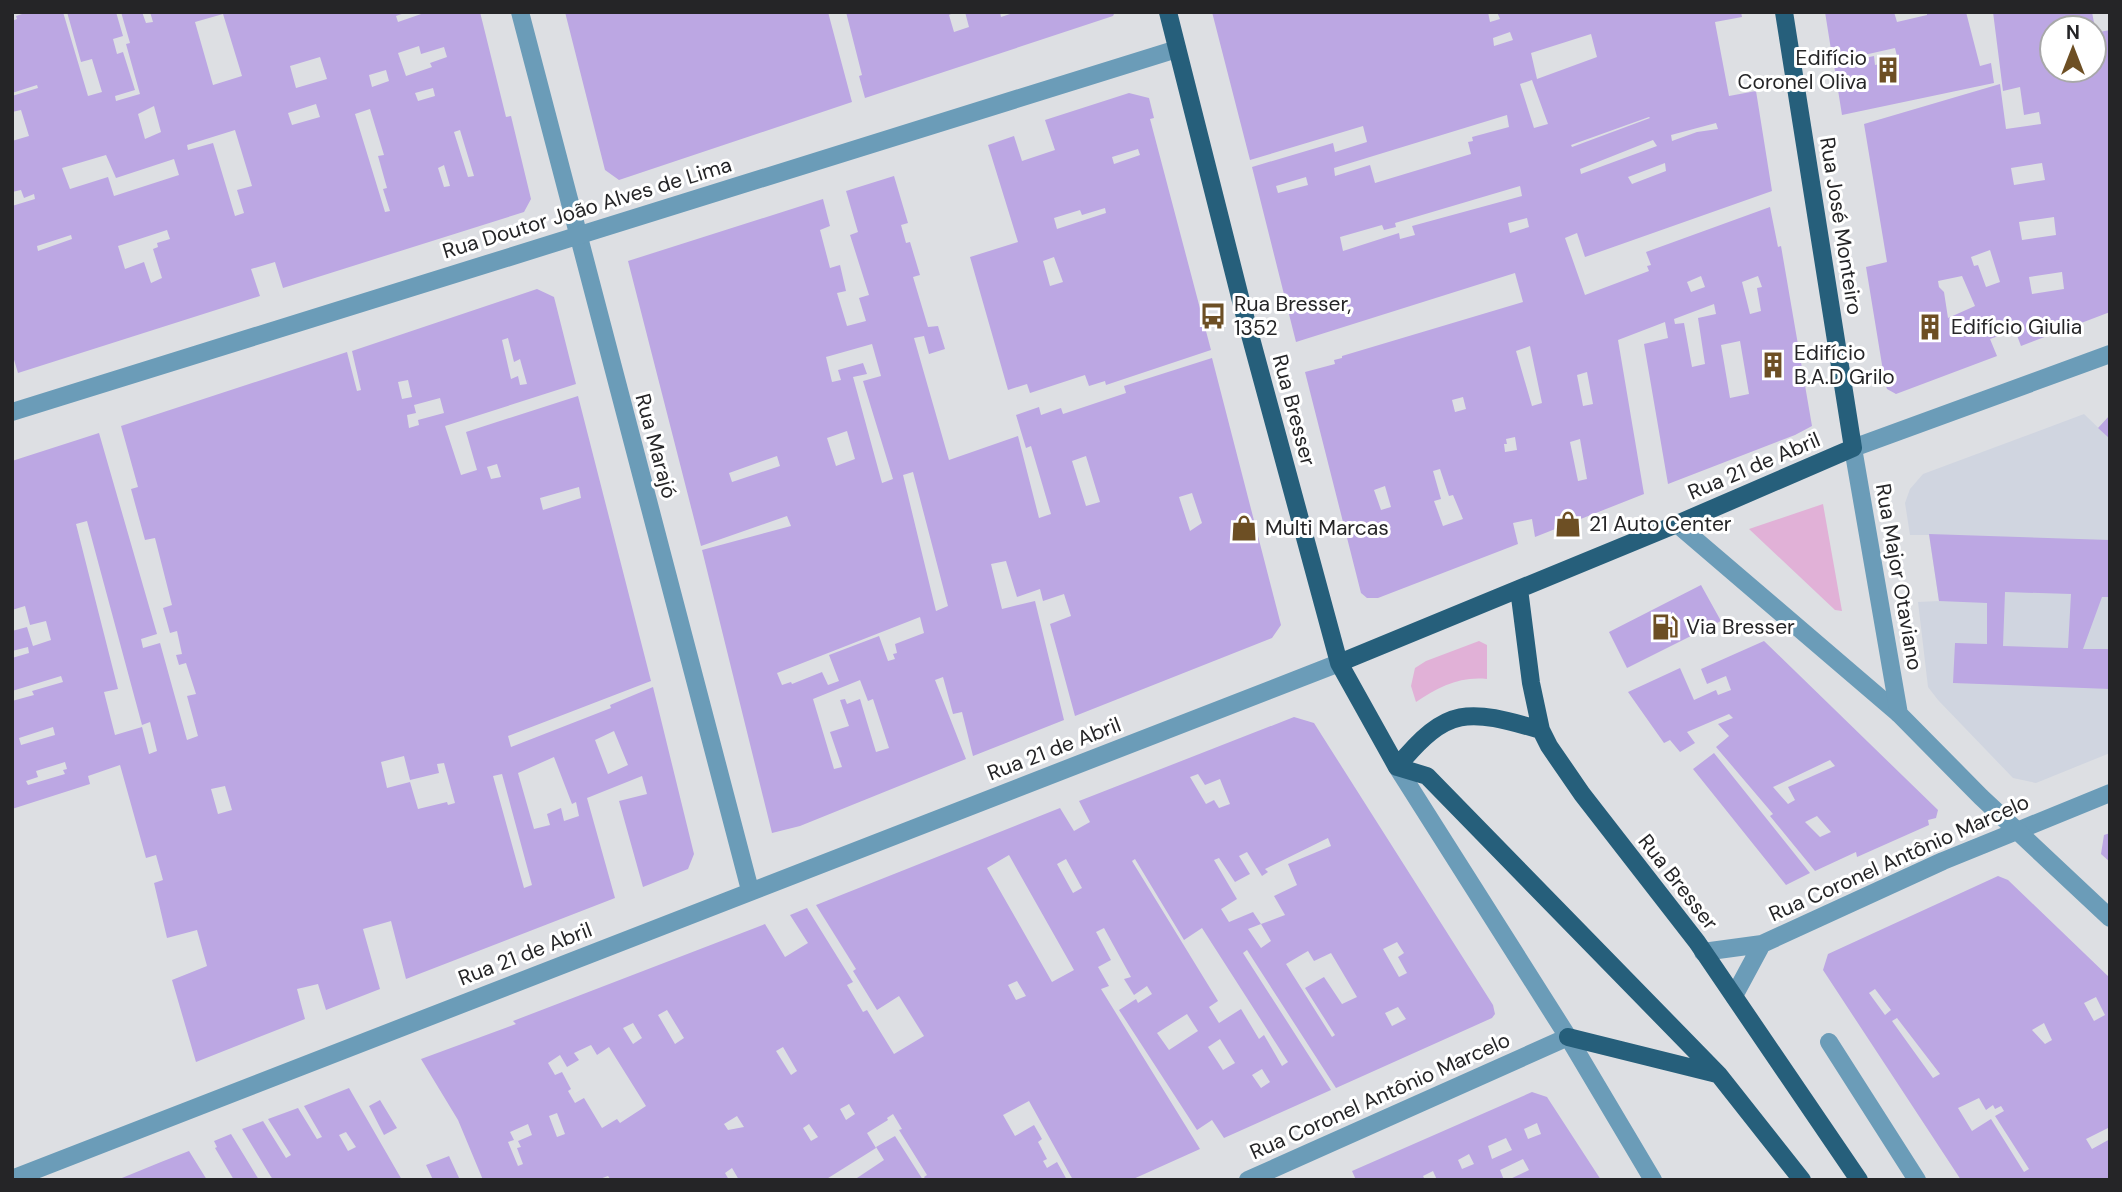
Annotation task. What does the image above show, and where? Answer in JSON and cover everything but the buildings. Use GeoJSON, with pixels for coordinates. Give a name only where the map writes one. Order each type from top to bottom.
{"type":"FeatureCollection","features":[{"type":"Feature","properties":{"kind":"main road","name":"Rua Bresser"},"geometry":{"type":"LineString","coordinates":[[1168,12],[1243,309],[1339,663],[1397,767]]}},
{"type":"Feature","properties":{"kind":"main road","name":"Rua José Monteiro"},"geometry":{"type":"LineString","coordinates":[[1784,12],[1853,448]]}},
{"type":"Feature","properties":{"kind":"main road","name":"Rua 21 de Abril"},"geometry":{"type":"LineString","coordinates":[[1339,663],[1677,524],[1853,448]]}},
{"type":"Feature","properties":{"kind":"main road","name":"Rua Bresser"},"geometry":{"type":"LineString","coordinates":[[1519,589],[1531,684],[1541,730],[1549,746],[1582,794],[1703,952],[1859,1180]]}},
{"type":"Feature","properties":{"kind":"main road"},"geometry":{"type":"LineString","coordinates":[[1541,730],[1494,717],[1455,718],[1430,731],[1397,767],[1427,776],[1719,1075],[1802,1180]]}},
{"type":"Feature","properties":{"kind":"main road"},"geometry":{"type":"LineString","coordinates":[[1568,1037],[1719,1075]]}},
{"type":"Feature","properties":{"kind":"street","name":"Rua Marajó"},"geometry":{"type":"LineString","coordinates":[[520,12],[750,890]]}},
{"type":"Feature","properties":{"kind":"street","name":"Rua Doutor João Alves de Lima"},"geometry":{"type":"LineString","coordinates":[[12,412],[1177,49]]}},
{"type":"Feature","properties":{"kind":"street","name":"Rua 21 de Abril"},"geometry":{"type":"LineString","coordinates":[[1853,448],[2110,354]]}},
{"type":"Feature","properties":{"kind":"street","name":"Rua Major Otaviano"},"geometry":{"type":"LineString","coordinates":[[1853,448],[1899,715]]}},
{"type":"Feature","properties":{"kind":"street"},"geometry":{"type":"LineString","coordinates":[[1677,524],[1899,715],[2110,918]]}},
{"type":"Feature","properties":{"kind":"street","name":"Rua 21 de Abril"},"geometry":{"type":"LineString","coordinates":[[12,1179],[1339,663]]}},
{"type":"Feature","properties":{"kind":"street","name":"Rua Bresser"},"geometry":{"type":"LineString","coordinates":[[1397,767],[1568,1037],[1653,1180]]}},
{"type":"Feature","properties":{"kind":"street","name":"Rua Coronel Antônio Marcelo"},"geometry":{"type":"LineString","coordinates":[[1734,996],[1762,944],[1943,861],[2110,793]]}},
{"type":"Feature","properties":{"kind":"street"},"geometry":{"type":"LineString","coordinates":[[1703,952],[1762,944]]}},
{"type":"Feature","properties":{"kind":"street","name":"Rua Coronel Antônio Marcelo"},"geometry":{"type":"LineString","coordinates":[[1248,1180],[1568,1037]]}},
{"type":"Feature","properties":{"kind":"street"},"geometry":{"type":"LineString","coordinates":[[1829,1042],[1917,1180]]}},
{"type":"Feature","properties":{"kind":"shaded area"},"geometry":{"type":"Polygon","coordinates":[[[2084,414],[2110,439],[2110,753],[2036,783],[2013,778],[1928,687],[1918,602],[1939,601],[1929,535],[1910,535],[1905,503],[1910,489],[1923,474],[2084,414]]]}},
{"type":"Feature","properties":{"kind":"shaded area"},"geometry":{"type":"Polygon","coordinates":[[[1823,504],[1842,611],[1835,610],[1749,529],[1823,504]]]}},
{"type":"Feature","properties":{"kind":"shaded area"},"geometry":{"type":"Polygon","coordinates":[[[1479,641],[1487,645],[1487,679],[1468,679],[1450,684],[1416,702],[1411,686],[1415,668],[1426,661],[1479,641]]]}},
{"type":"Feature","properties":{"kind":"place","name":"Edifício Coronel Oliva"},"geometry":{"type":"Point","coordinates":[1888,70]}},
{"type":"Feature","properties":{"kind":"place","name":"Rua Bresser, 1352"},"geometry":{"type":"Point","coordinates":[1213,316]}},
{"type":"Feature","properties":{"kind":"place","name":"Edifício Giulia"},"geometry":{"type":"Point","coordinates":[1930,327]}},
{"type":"Feature","properties":{"kind":"place","name":"Edifício B.A.D Grilo"},"geometry":{"type":"Point","coordinates":[1773,365]}},
{"type":"Feature","properties":{"kind":"place","name":"21 Auto Center"},"geometry":{"type":"Point","coordinates":[1568,524]}},
{"type":"Feature","properties":{"kind":"place","name":"Multi Marcas"},"geometry":{"type":"Point","coordinates":[1244,528]}},
{"type":"Feature","properties":{"kind":"place","name":"Via Bresser"},"geometry":{"type":"Point","coordinates":[1665,627]}}]}
